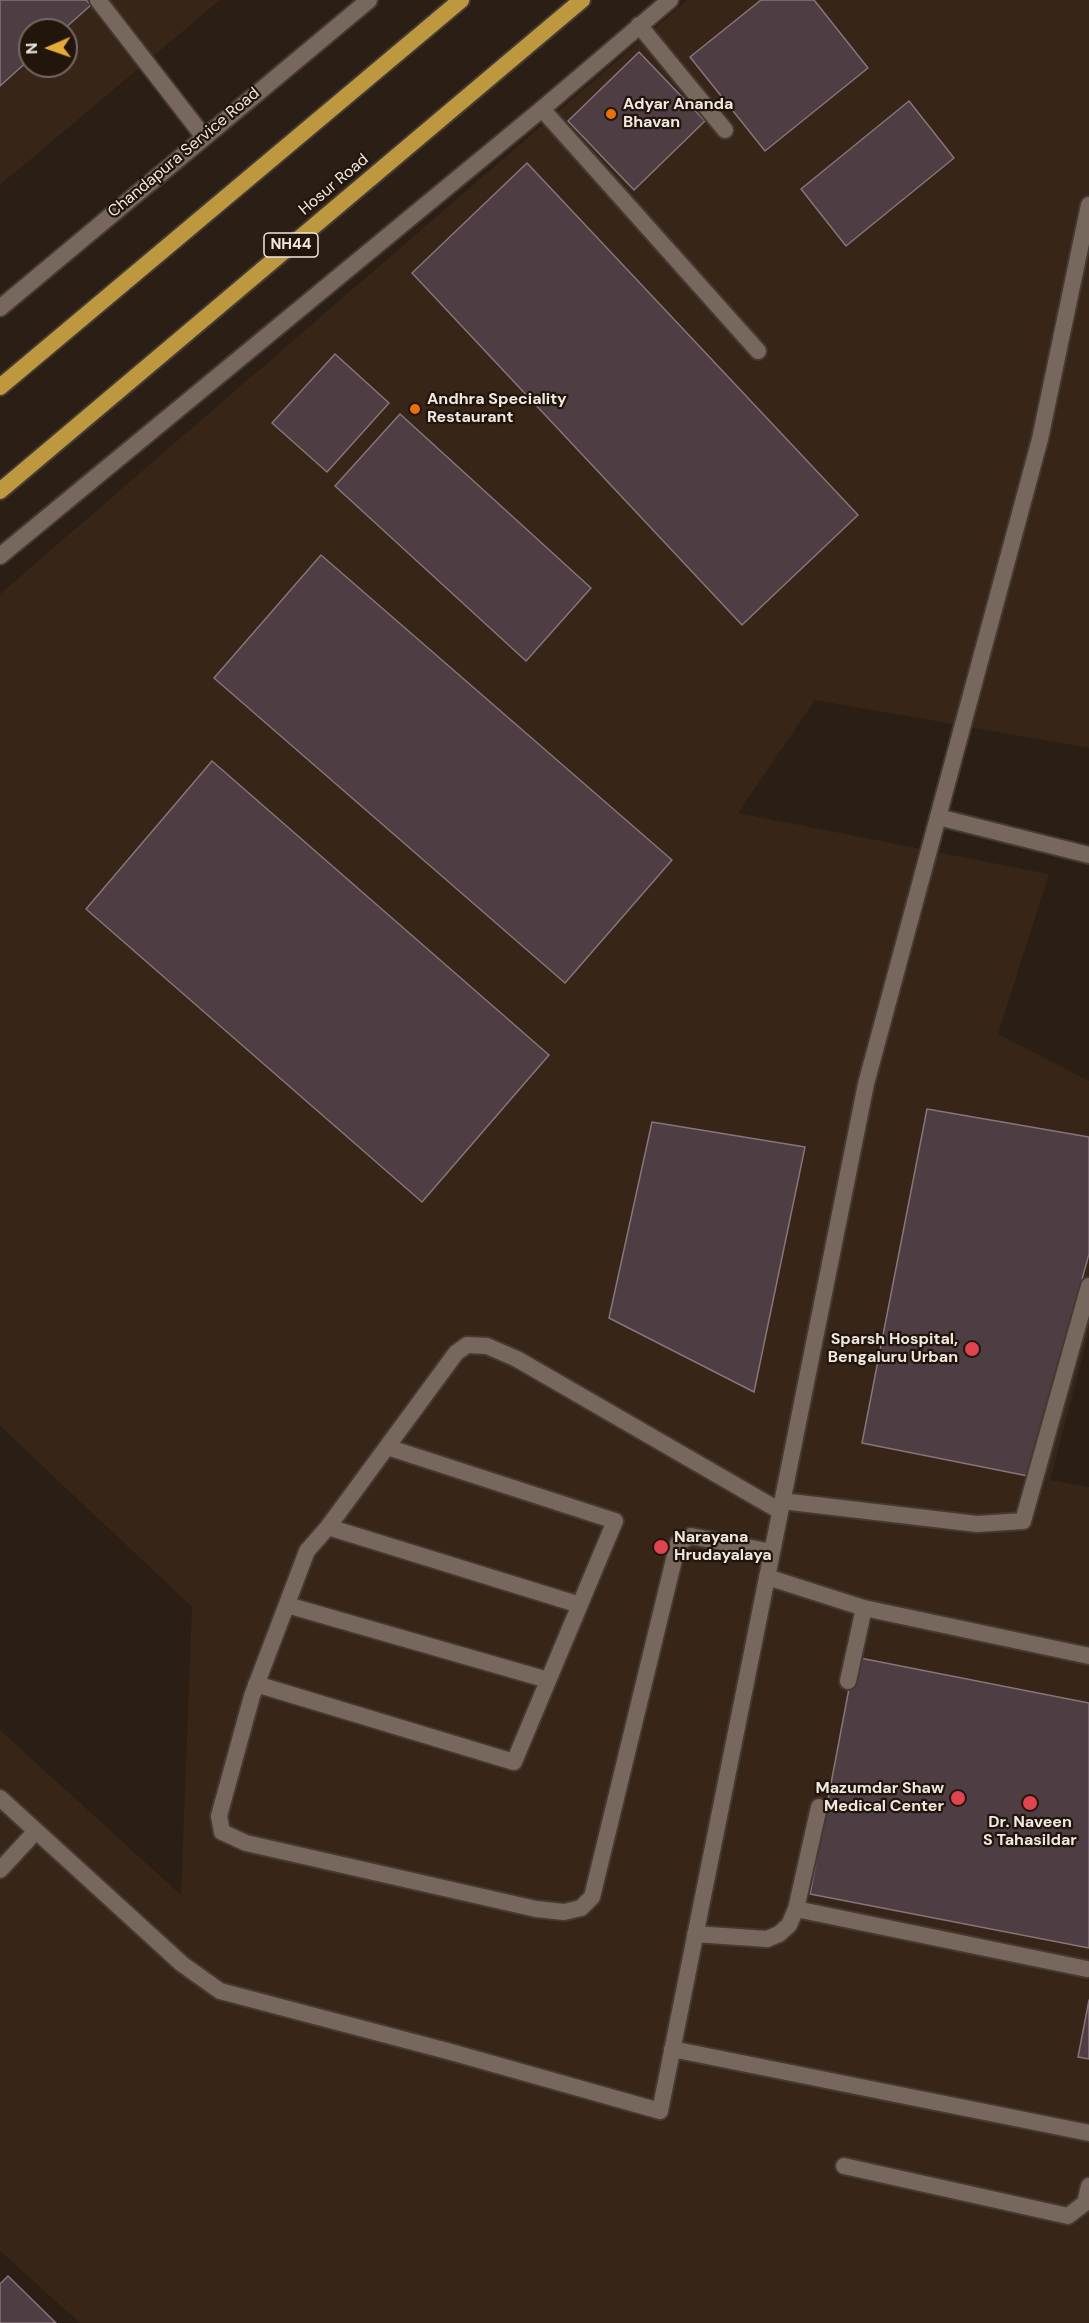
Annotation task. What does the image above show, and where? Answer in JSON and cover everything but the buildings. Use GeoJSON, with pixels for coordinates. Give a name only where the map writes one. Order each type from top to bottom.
{"type":"FeatureCollection","features":[{"type":"Feature","properties":{"kind":"highway"},"geometry":{"type":"LineString","coordinates":[[0,387],[461,0]]}},
{"type":"Feature","properties":{"kind":"highway","name":"Hosur Road"},"geometry":{"type":"LineString","coordinates":[[0,490],[582,0]]}},
{"type":"Feature","properties":{"kind":"street"},"geometry":{"type":"LineString","coordinates":[[98,0],[204,137]]}},
{"type":"Feature","properties":{"kind":"street","name":"Chandapura Service Road"},"geometry":{"type":"LineString","coordinates":[[0,308],[369,0]]}},
{"type":"Feature","properties":{"kind":"street"},"geometry":{"type":"LineString","coordinates":[[0,556],[542,110],[670,0]]}},
{"type":"Feature","properties":{"kind":"street"},"geometry":{"type":"LineString","coordinates":[[639,25],[725,130]]}},
{"type":"Feature","properties":{"kind":"street"},"geometry":{"type":"LineString","coordinates":[[542,110],[758,351]]}},
{"type":"Feature","properties":{"kind":"street"},"geometry":{"type":"LineString","coordinates":[[0,1798],[182,1964],[220,1991],[451,2052],[660,2112],[866,1084],[1040,439],[1089,208]]}},
{"type":"Feature","properties":{"kind":"street"},"geometry":{"type":"LineString","coordinates":[[938,817],[1089,855]]}},
{"type":"Feature","properties":{"kind":"street"},"geometry":{"type":"LineString","coordinates":[[772,1552],[691,1536],[678,1543],[592,1897],[581,1908],[564,1912],[536,1909],[246,1843],[222,1832],[219,1816],[256,1684],[308,1551],[456,1353],[467,1345],[487,1346],[517,1359],[781,1506],[976,1524],[1023,1521],[1089,1286]]}},
{"type":"Feature","properties":{"kind":"street"},"geometry":{"type":"LineString","coordinates":[[256,1684],[514,1762],[615,1521],[387,1447]]}},
{"type":"Feature","properties":{"kind":"street"},"geometry":{"type":"LineString","coordinates":[[328,1527],[580,1605]]}},
{"type":"Feature","properties":{"kind":"street"},"geometry":{"type":"LineString","coordinates":[[767,1577],[864,1608],[1089,1656]]}},
{"type":"Feature","properties":{"kind":"street"},"geometry":{"type":"LineString","coordinates":[[287,1605],[548,1680]]}},
{"type":"Feature","properties":{"kind":"street"},"geometry":{"type":"LineString","coordinates":[[848,1681],[864,1608]]}},
{"type":"Feature","properties":{"kind":"street"},"geometry":{"type":"LineString","coordinates":[[695,1935],[767,1939],[779,1934],[789,1925],[796,1909],[819,1807]]}},
{"type":"Feature","properties":{"kind":"street"},"geometry":{"type":"LineString","coordinates":[[0,1870],[36,1831]]}},
{"type":"Feature","properties":{"kind":"street"},"geometry":{"type":"LineString","coordinates":[[796,1909],[1087,1969]]}},
{"type":"Feature","properties":{"kind":"street"},"geometry":{"type":"LineString","coordinates":[[672,2049],[1089,2133]]}},
{"type":"Feature","properties":{"kind":"street"},"geometry":{"type":"LineString","coordinates":[[844,2166],[1068,2216],[1085,2203],[1089,2186]]}},
{"type":"Feature","properties":{"kind":"shaded area"},"geometry":{"type":"Polygon","coordinates":[[[0,0],[220,0],[0,185],[0,0]]]}},
{"type":"Feature","properties":{"kind":"shaded area"},"geometry":{"type":"Polygon","coordinates":[[[687,0],[1089,0],[1089,748],[815,700],[738,813],[1049,874],[998,1034],[1089,1081],[1089,1333],[1050,1480],[1089,1487],[1089,2323],[80,2323],[0,2251],[0,1730],[181,1895],[192,1607],[0,1426],[0,594],[687,0]]]}},
{"type":"Feature","properties":{"kind":"place","name":"Adyar Ananda Bhavan"},"geometry":{"type":"Point","coordinates":[611,114]}},
{"type":"Feature","properties":{"kind":"place","name":"Andhra Speciality Restaurant"},"geometry":{"type":"Point","coordinates":[415,409]}},
{"type":"Feature","properties":{"kind":"place","name":"Sparsh Hospital, Bengaluru Urban"},"geometry":{"type":"Point","coordinates":[972,1349]}},
{"type":"Feature","properties":{"kind":"place","name":"Narayana Hrudayalaya"},"geometry":{"type":"Point","coordinates":[661,1547]}},
{"type":"Feature","properties":{"kind":"place","name":"Mazumdar Shaw Medical Center"},"geometry":{"type":"Point","coordinates":[958,1798]}},
{"type":"Feature","properties":{"kind":"place","name":"Dr. Naveen S Tahasildar"},"geometry":{"type":"Point","coordinates":[1030,1803]}}]}
